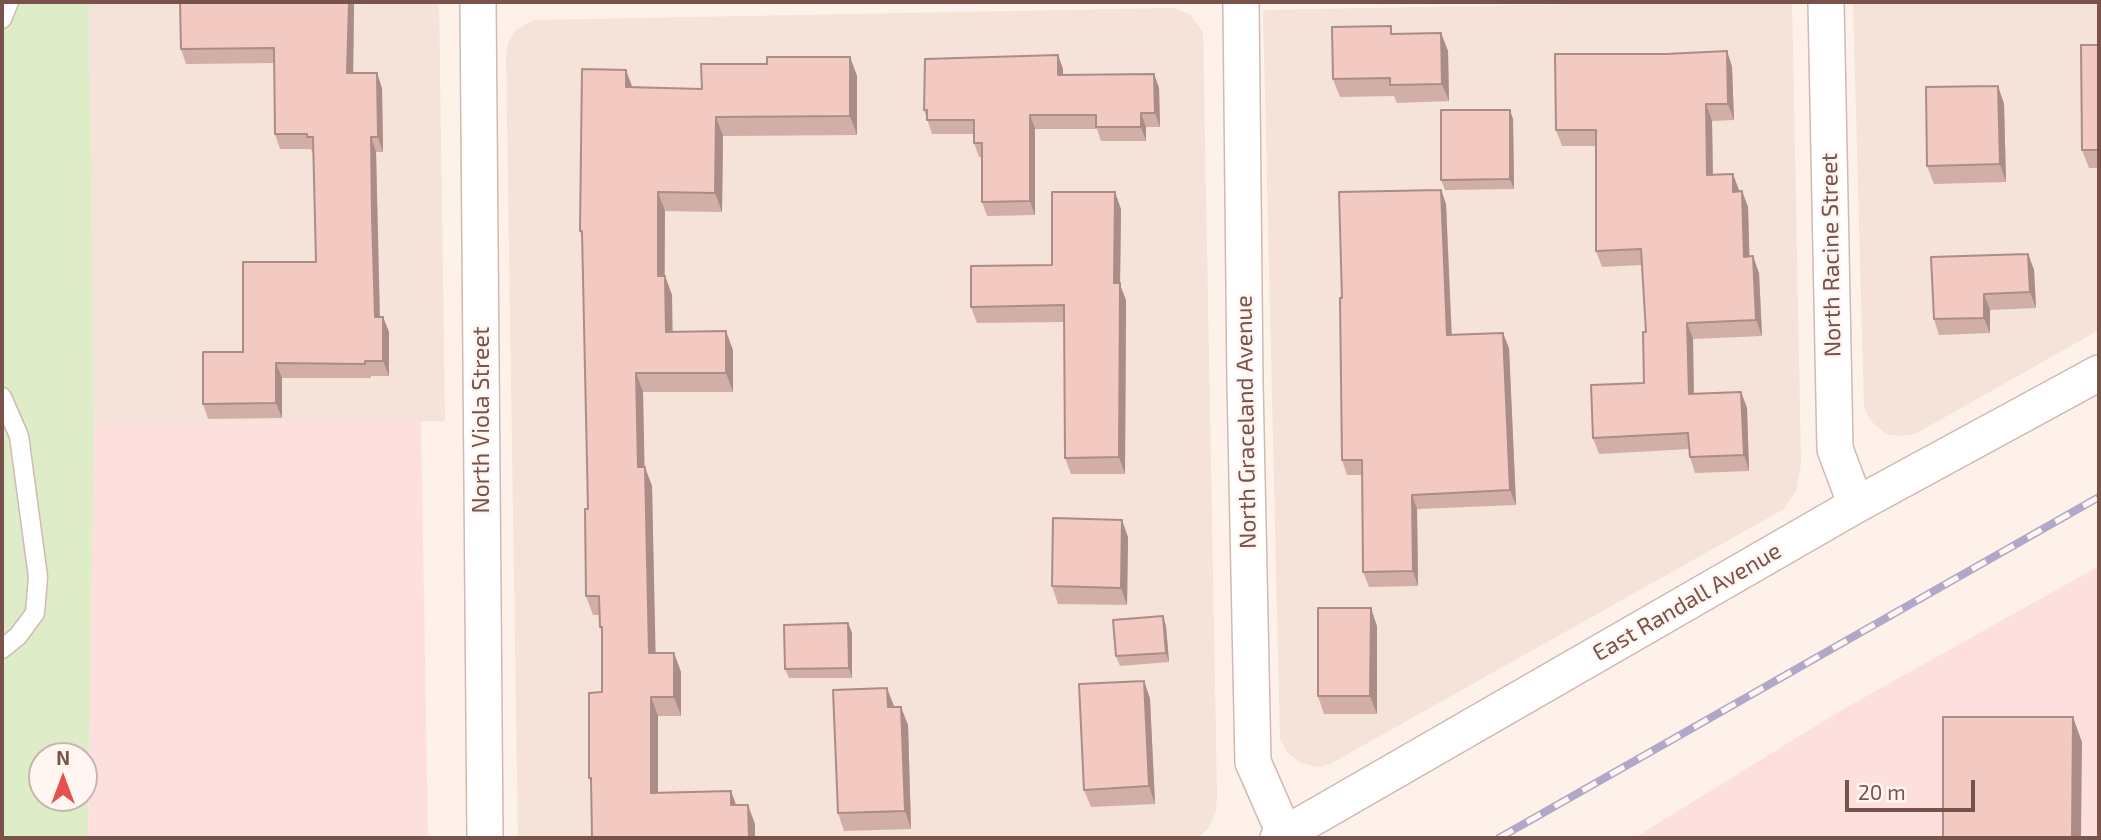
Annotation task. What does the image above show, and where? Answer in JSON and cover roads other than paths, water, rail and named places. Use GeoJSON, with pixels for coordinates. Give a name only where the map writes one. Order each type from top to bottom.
{"type":"FeatureCollection","features":[{"type":"Feature","properties":{"kind":"street","name":"North Viola Street"},"geometry":{"type":"LineString","coordinates":[[478,2],[485,838]]}},
{"type":"Feature","properties":{"kind":"street","name":"North Graceland Avenue"},"geometry":{"type":"LineString","coordinates":[[1241,2],[1245,396],[1253,762],[1282,836]]}},
{"type":"Feature","properties":{"kind":"street","name":"North Racine Street"},"geometry":{"type":"LineString","coordinates":[[1826,2],[1835,449],[1856,505]]}},
{"type":"Feature","properties":{"kind":"street","name":"East Randall Avenue"},"geometry":{"type":"LineString","coordinates":[[1282,836],[1856,505],[2099,373]]}},
{"type":"Feature","properties":{"kind":"lane"},"geometry":{"type":"LineString","coordinates":[[2,19],[9,2]]}},
{"type":"Feature","properties":{"kind":"lane"},"geometry":{"type":"LineString","coordinates":[[2,397],[19,436],[38,577],[35,613],[18,636],[2,649]]}},
{"type":"Feature","properties":{"kind":"railway"},"geometry":{"type":"LineString","coordinates":[[1499,838],[2099,497]]}}]}
